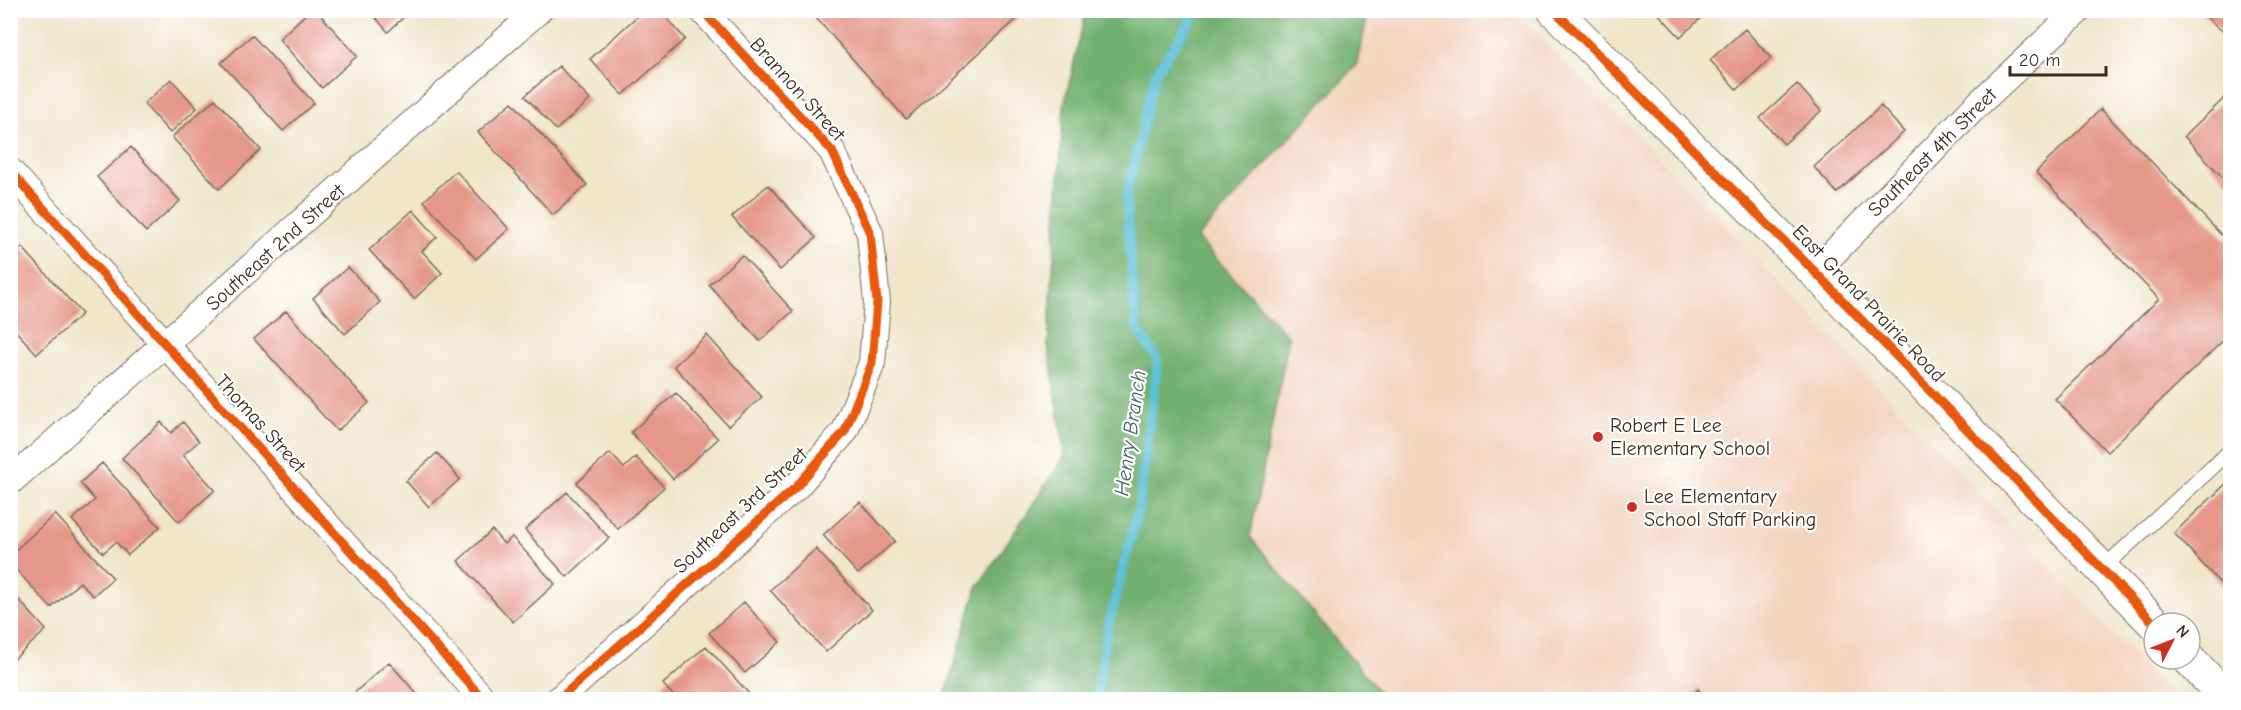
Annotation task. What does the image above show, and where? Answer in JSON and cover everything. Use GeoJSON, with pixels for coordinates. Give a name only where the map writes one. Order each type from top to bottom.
{"type":"FeatureCollection","features":[{"type":"Feature","properties":{"kind":"street","name":"Southeast 2nd Street"},"geometry":{"type":"LineString","coordinates":[[10,482],[539,10]]}},
{"type":"Feature","properties":{"kind":"street","name":"Brannon Street"},"geometry":{"type":"LineString","coordinates":[[702,10],[832,151],[870,233]]}},
{"type":"Feature","properties":{"kind":"street","name":"East Grand Prairie Road"},"geometry":{"type":"LineString","coordinates":[[1554,10],[1815,272],[2142,611]]}},
{"type":"Feature","properties":{"kind":"street","name":"Southeast 4th Street"},"geometry":{"type":"LineString","coordinates":[[1815,272],[1977,105],[2079,10]]}},
{"type":"Feature","properties":{"kind":"street","name":"Thomas Street"},"geometry":{"type":"LineString","coordinates":[[10,171],[484,699]]}},
{"type":"Feature","properties":{"kind":"street","name":"Southeast 3rd Street"},"geometry":{"type":"LineString","coordinates":[[558,699],[796,487],[845,431],[872,363],[877,302],[870,233]]}},
{"type":"Feature","properties":{"kind":"street"},"geometry":{"type":"LineString","coordinates":[[2200,671],[2228,699]]}},
{"type":"Feature","properties":{"kind":"lane"},"geometry":{"type":"LineString","coordinates":[[2102,569],[2230,451]]}},
{"type":"Feature","properties":{"kind":"shaded area","name":"Robert E Lee Elementary School"},"geometry":{"type":"Polygon","coordinates":[[[1369,11],[1513,11],[1710,209],[2142,664],[2142,671],[2148,671],[2175,699],[1385,699],[1250,537],[1289,337],[1197,238],[1356,67],[1369,11]]]}},
{"type":"Feature","properties":{"kind":"green space"},"geometry":{"type":"Polygon","coordinates":[[[1086,11],[1369,11],[1356,66],[1197,238],[1289,337],[1250,537],[1385,699],[944,699],[977,588],[1065,456],[1048,345],[1064,105],[1086,11]]]}},
{"type":"Feature","properties":{"kind":"building"},"geometry":{"type":"Polygon","coordinates":[[[310,10],[316,10],[357,56],[322,88],[279,39],[310,10]]]}},
{"type":"Feature","properties":{"kind":"building"},"geometry":{"type":"Polygon","coordinates":[[[369,10],[411,10],[388,32],[369,10]]]}},
{"type":"Feature","properties":{"kind":"building"},"geometry":{"type":"Polygon","coordinates":[[[644,10],[660,10],[685,39],[623,95],[590,59],[644,10]]]}},
{"type":"Feature","properties":{"kind":"building"},"geometry":{"type":"Polygon","coordinates":[[[809,10],[1027,10],[906,119],[809,10]]]}},
{"type":"Feature","properties":{"kind":"building"},"geometry":{"type":"Polygon","coordinates":[[[1655,10],[1710,10],[1680,37],[1655,10]]]}},
{"type":"Feature","properties":{"kind":"building"},"geometry":{"type":"Polygon","coordinates":[[[2198,10],[2230,10],[2228,36],[2198,10]]]}},
{"type":"Feature","properties":{"kind":"building"},"geometry":{"type":"Polygon","coordinates":[[[1745,29],[1771,58],[1737,90],[1710,60],[1745,29]]]}},
{"type":"Feature","properties":{"kind":"building"},"geometry":{"type":"Polygon","coordinates":[[[252,35],[314,103],[283,131],[221,63],[252,35]]]}},
{"type":"Feature","properties":{"kind":"building"},"geometry":{"type":"Polygon","coordinates":[[[559,66],[590,100],[556,130],[525,96],[559,66]]]}},
{"type":"Feature","properties":{"kind":"building"},"geometry":{"type":"Polygon","coordinates":[[[171,79],[197,108],[170,133],[144,104],[171,79]]]}},
{"type":"Feature","properties":{"kind":"building"},"geometry":{"type":"Polygon","coordinates":[[[1797,84],[1821,111],[1784,144],[1760,118],[1797,84]]]}},
{"type":"Feature","properties":{"kind":"building"},"geometry":{"type":"Polygon","coordinates":[[[2230,93],[2230,177],[2226,181],[2184,136],[2230,93]]]}},
{"type":"Feature","properties":{"kind":"building"},"geometry":{"type":"Polygon","coordinates":[[[215,99],[261,150],[219,189],[172,137],[215,99]]]}},
{"type":"Feature","properties":{"kind":"building"},"geometry":{"type":"Polygon","coordinates":[[[512,102],[587,185],[553,215],[478,132],[512,102]]]}},
{"type":"Feature","properties":{"kind":"building"},"geometry":{"type":"Polygon","coordinates":[[[1881,106],[1904,132],[1837,193],[1814,167],[1881,106]]]}},
{"type":"Feature","properties":{"kind":"building"},"geometry":{"type":"Polygon","coordinates":[[[2101,109],[2230,244],[2230,334],[2107,452],[2055,399],[2159,299],[2036,172],[2101,109]]]}},
{"type":"Feature","properties":{"kind":"building"},"geometry":{"type":"Polygon","coordinates":[[[131,147],[180,201],[146,232],[97,177],[131,147]]]}},
{"type":"Feature","properties":{"kind":"building"},"geometry":{"type":"Polygon","coordinates":[[[456,171],[509,229],[476,259],[424,201],[456,171]]]}},
{"type":"Feature","properties":{"kind":"building"},"geometry":{"type":"Polygon","coordinates":[[[768,185],[816,238],[780,270],[732,217],[768,185]]]}},
{"type":"Feature","properties":{"kind":"building"},"geometry":{"type":"Polygon","coordinates":[[[413,210],[437,237],[422,251],[442,273],[414,299],[369,250],[413,210]]]}},
{"type":"Feature","properties":{"kind":"building"},"geometry":{"type":"Polygon","coordinates":[[[22,247],[82,314],[37,354],[10,325],[10,258],[22,247]]]}},
{"type":"Feature","properties":{"kind":"building"},"geometry":{"type":"Polygon","coordinates":[[[742,255],[793,311],[760,341],[709,285],[742,255]]]}},
{"type":"Feature","properties":{"kind":"building"},"geometry":{"type":"Polygon","coordinates":[[[348,267],[380,302],[345,334],[313,298],[348,267]]]}},
{"type":"Feature","properties":{"kind":"building"},"geometry":{"type":"Polygon","coordinates":[[[286,311],[369,403],[337,431],[254,339],[286,311]]]}},
{"type":"Feature","properties":{"kind":"building"},"geometry":{"type":"Polygon","coordinates":[[[707,335],[762,397],[728,426],[674,366],[707,335]]]}},
{"type":"Feature","properties":{"kind":"building"},"geometry":{"type":"Polygon","coordinates":[[[10,368],[16,374],[10,380],[10,368]]]}},
{"type":"Feature","properties":{"kind":"building"},"geometry":{"type":"Polygon","coordinates":[[[676,393],[718,439],[673,479],[631,432],[676,393]]]}},
{"type":"Feature","properties":{"kind":"building"},"geometry":{"type":"Polygon","coordinates":[[[161,422],[171,433],[183,422],[199,441],[183,455],[215,490],[179,522],[122,458],[161,422]]]}},
{"type":"Feature","properties":{"kind":"building"},"geometry":{"type":"Polygon","coordinates":[[[437,453],[460,479],[429,507],[406,481],[437,453]]]}},
{"type":"Feature","properties":{"kind":"building"},"geometry":{"type":"Polygon","coordinates":[[[610,453],[624,468],[636,457],[664,487],[618,529],[577,483],[610,453]]]}},
{"type":"Feature","properties":{"kind":"building"},"geometry":{"type":"Polygon","coordinates":[[[102,463],[160,527],[128,555],[116,542],[103,553],[72,520],[95,500],[80,483],[102,463]]]}},
{"type":"Feature","properties":{"kind":"building"},"geometry":{"type":"Polygon","coordinates":[[[2230,480],[2230,594],[2174,533],[2230,480]]]}},
{"type":"Feature","properties":{"kind":"building"},"geometry":{"type":"Polygon","coordinates":[[[567,492],[609,538],[567,577],[525,530],[567,492]]]}},
{"type":"Feature","properties":{"kind":"building"},"geometry":{"type":"Polygon","coordinates":[[[860,502],[895,541],[858,574],[823,535],[860,502]]]}},
{"type":"Feature","properties":{"kind":"building"},"geometry":{"type":"Polygon","coordinates":[[[55,514],[113,578],[93,596],[80,582],[51,608],[10,563],[10,555],[55,514]]]}},
{"type":"Feature","properties":{"kind":"building"},"geometry":{"type":"Polygon","coordinates":[[[492,530],[504,544],[512,537],[555,584],[513,622],[458,561],[492,530]]]}},
{"type":"Feature","properties":{"kind":"building"},"geometry":{"type":"Polygon","coordinates":[[[816,549],[872,610],[826,652],[770,590],[816,549]]]}},
{"type":"Feature","properties":{"kind":"building"},"geometry":{"type":"Polygon","coordinates":[[[10,590],[46,630],[14,659],[10,656],[10,590]]]}},
{"type":"Feature","properties":{"kind":"building"},"geometry":{"type":"Polygon","coordinates":[[[744,602],[780,642],[745,673],[709,633],[744,602]]]}},
{"type":"Feature","properties":{"kind":"building"},"geometry":{"type":"Polygon","coordinates":[[[706,646],[751,696],[747,700],[677,700],[663,684],[706,646]]]}},
{"type":"Feature","properties":{"kind":"building"},"geometry":{"type":"Polygon","coordinates":[[[389,662],[422,700],[356,700],[352,695],[389,662]]]}},
{"type":"Feature","properties":{"kind":"building"},"geometry":{"type":"Polygon","coordinates":[[[1698,689],[1707,700],[1687,700],[1698,689]]]}},
{"type":"Feature","properties":{"kind":"waterway","name":"Henry Branch"},"geometry":{"type":"LineString","coordinates":[[1096,700],[1108,627],[1138,511],[1158,361],[1136,327],[1126,197],[1155,74],[1198,10]]}},
{"type":"Feature","properties":{"kind":"cycle path"},"geometry":{"type":"LineString","coordinates":[[558,700],[796,487],[845,431],[872,363],[877,302],[870,233],[832,151],[702,10]]}},
{"type":"Feature","properties":{"kind":"cycle path"},"geometry":{"type":"LineString","coordinates":[[1554,10],[1815,272],[2142,611]]}},
{"type":"Feature","properties":{"kind":"cycle path"},"geometry":{"type":"LineString","coordinates":[[10,171],[484,700]]}},
{"type":"Feature","properties":{"kind":"place","name":"Robert E Lee Elementary School"},"geometry":{"type":"Point","coordinates":[1598,437]}},
{"type":"Feature","properties":{"kind":"place","name":"Lee Elementary School Staff Parking"},"geometry":{"type":"Point","coordinates":[1632,507]}}]}
